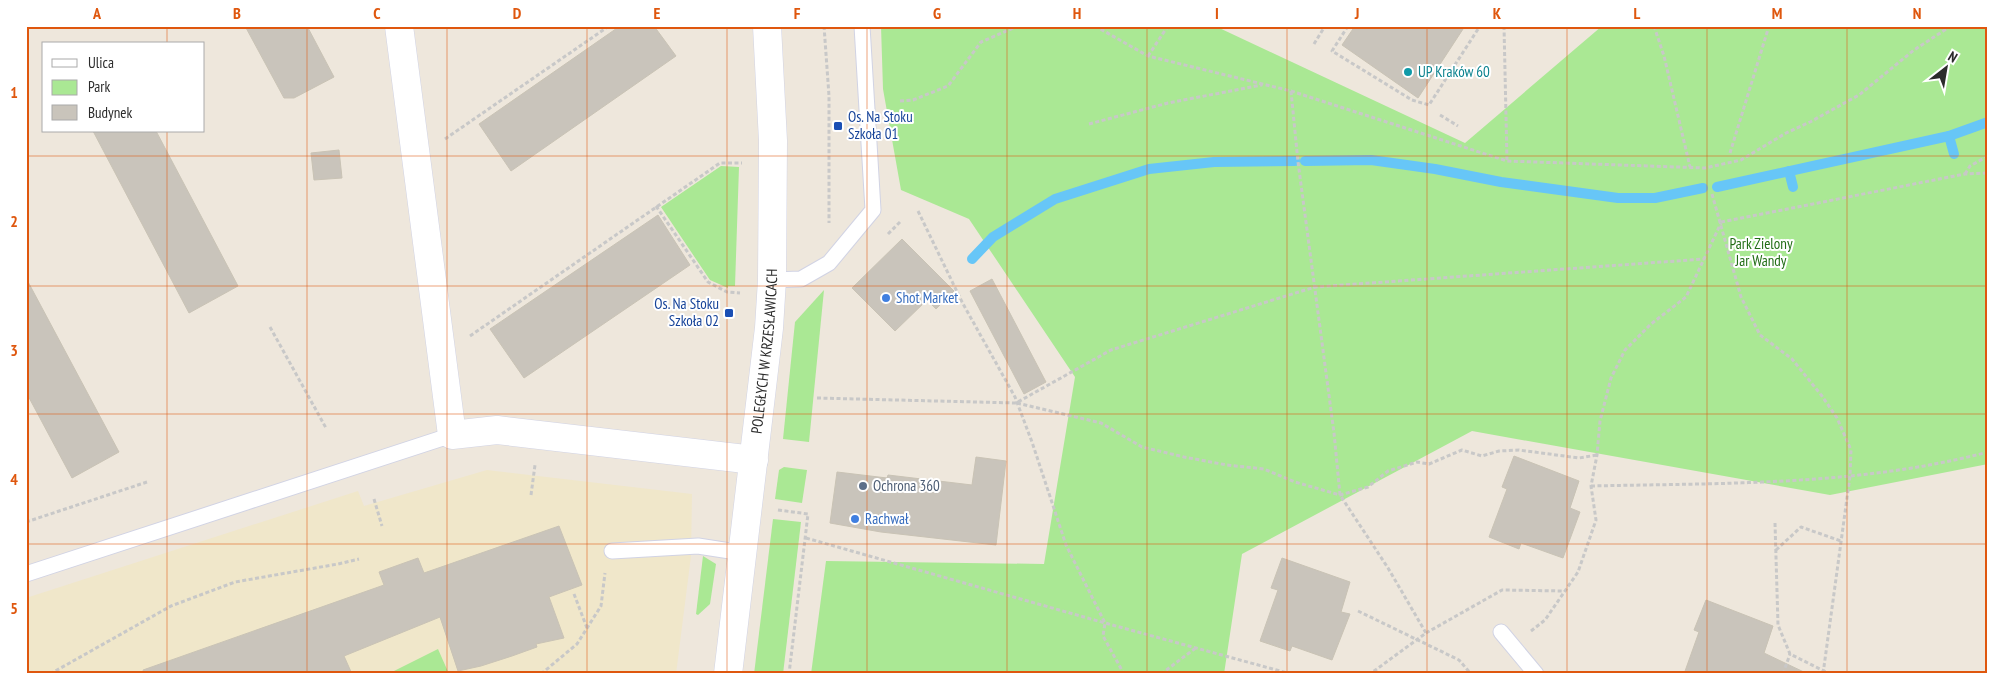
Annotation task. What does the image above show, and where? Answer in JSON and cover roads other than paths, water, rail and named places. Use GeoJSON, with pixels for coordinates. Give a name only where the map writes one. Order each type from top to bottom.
{"type":"FeatureCollection","features":[{"type":"Feature","properties":{"kind":"street"},"geometry":{"type":"LineString","coordinates":[[399,26],[452,435],[497,430],[754,460]]}},
{"type":"Feature","properties":{"kind":"street","name":"POLEGŁYCH W KRZESŁAWICACH"},"geometry":{"type":"LineString","coordinates":[[728,674],[770,328],[773,141],[767,26]]}},
{"type":"Feature","properties":{"kind":"lane"},"geometry":{"type":"LineString","coordinates":[[772,280],[801,279],[829,263],[873,210],[862,26]]}},
{"type":"Feature","properties":{"kind":"lane"},"geometry":{"type":"LineString","coordinates":[[26,574],[452,435]]}},
{"type":"Feature","properties":{"kind":"lane"},"geometry":{"type":"LineString","coordinates":[[612,551],[698,546],[743,553]]}},
{"type":"Feature","properties":{"kind":"lane"},"geometry":{"type":"LineString","coordinates":[[1501,632],[1536,674]]}},
{"type":"Feature","properties":{"kind":"waterway"},"geometry":{"type":"LineString","coordinates":[[1717,187],[1949,136],[1988,122]]}},
{"type":"Feature","properties":{"kind":"waterway"},"geometry":{"type":"LineString","coordinates":[[1949,136],[1954,154]]}},
{"type":"Feature","properties":{"kind":"waterway"},"geometry":{"type":"LineString","coordinates":[[1305,161],[1371,160],[1435,169],[1501,182],[1618,198],[1655,198],[1703,188]]}},
{"type":"Feature","properties":{"kind":"waterway"},"geometry":{"type":"LineString","coordinates":[[972,259],[993,237],[1055,199],[1149,169],[1214,162],[1295,161]]}},
{"type":"Feature","properties":{"kind":"waterway"},"geometry":{"type":"LineString","coordinates":[[1789,171],[1793,187]]}},
{"type":"Feature","properties":{"kind":"place","name":"UP Kraków 60"},"geometry":{"type":"Point","coordinates":[1408,72]}},
{"type":"Feature","properties":{"kind":"place","name":"Os. Na Stoku Szkoła 01"},"geometry":{"type":"Point","coordinates":[838,126]}},
{"type":"Feature","properties":{"kind":"place","name":"Shot Market"},"geometry":{"type":"Point","coordinates":[886,298]}},
{"type":"Feature","properties":{"kind":"place","name":"Os. Na Stoku Szkoła 02"},"geometry":{"type":"Point","coordinates":[729,313]}},
{"type":"Feature","properties":{"kind":"place","name":"Ochrona 360"},"geometry":{"type":"Point","coordinates":[863,486]}},
{"type":"Feature","properties":{"kind":"place","name":"Rachwał"},"geometry":{"type":"Point","coordinates":[855,519]}},
{"type":"Feature","properties":{"kind":"park label","name":"Park Zielony Jar Wandy"},"geometry":{"type":"Point","coordinates":[1761,252]}}]}
